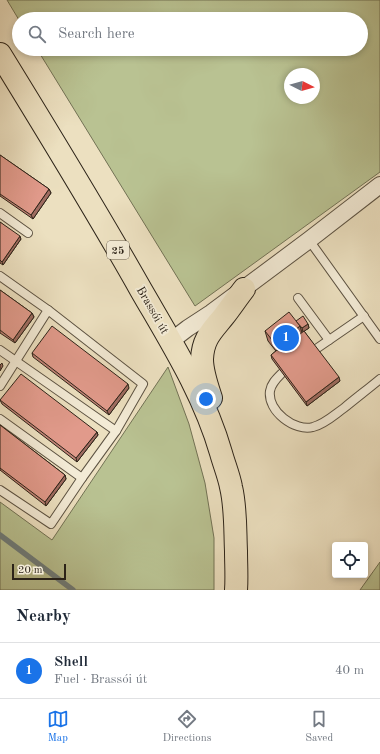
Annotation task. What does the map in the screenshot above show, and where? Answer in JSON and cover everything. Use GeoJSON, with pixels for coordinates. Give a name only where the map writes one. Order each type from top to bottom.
{"type":"FeatureCollection","features":[{"type":"Feature","properties":{"kind":"main road","name":"Brassói út"},"geometry":{"type":"LineString","coordinates":[[0,54],[100,218],[190,376],[218,442],[232,489],[237,577],[236,590]]}},
{"type":"Feature","properties":{"kind":"main road"},"geometry":{"type":"LineString","coordinates":[[221,454],[221,427],[204,374],[202,360],[203,352],[207,337],[244,289]]}},
{"type":"Feature","properties":{"kind":"street"},"geometry":{"type":"LineString","coordinates":[[171,341],[244,289],[380,185]]}},
{"type":"Feature","properties":{"kind":"lane"},"geometry":{"type":"LineString","coordinates":[[0,213],[28,233]]}},
{"type":"Feature","properties":{"kind":"lane"},"geometry":{"type":"LineString","coordinates":[[309,240],[380,338]]}},
{"type":"Feature","properties":{"kind":"lane"},"geometry":{"type":"LineString","coordinates":[[0,276],[48,310],[144,384],[116,431],[51,524],[0,490]]}},
{"type":"Feature","properties":{"kind":"lane"},"geometry":{"type":"LineString","coordinates":[[298,298],[329,340]]}},
{"type":"Feature","properties":{"kind":"lane"},"geometry":{"type":"LineString","coordinates":[[0,386],[48,310]]}},
{"type":"Feature","properties":{"kind":"lane"},"geometry":{"type":"LineString","coordinates":[[316,349],[364,316]]}},
{"type":"Feature","properties":{"kind":"lane"},"geometry":{"type":"LineString","coordinates":[[0,350],[116,431]]}},
{"type":"Feature","properties":{"kind":"lane"},"geometry":{"type":"LineString","coordinates":[[281,374],[274,381],[272,386],[270,397],[272,405],[282,418],[297,427],[304,428],[312,428],[324,423],[380,379]]}},
{"type":"Feature","properties":{"kind":"lane"},"geometry":{"type":"LineString","coordinates":[[0,419],[82,478]]}},
{"type":"Feature","properties":{"kind":"green space"},"geometry":{"type":"Polygon","coordinates":[[[7,0],[380,0],[380,172],[195,306],[41,56],[368,56],[368,12],[14,12],[7,0]]]}},
{"type":"Feature","properties":{"kind":"green space"},"geometry":{"type":"Polygon","coordinates":[[[168,367],[189,424],[205,483],[214,538],[214,590],[0,590],[0,502],[52,540],[168,367]]]}},
{"type":"Feature","properties":{"kind":"green space"},"geometry":{"type":"Polygon","coordinates":[[[380,562],[380,590],[360,590],[380,562]]]}},
{"type":"Feature","properties":{"kind":"building"},"geometry":{"type":"Polygon","coordinates":[[[0,155],[49,189],[31,215],[0,194],[0,155]]]}},
{"type":"Feature","properties":{"kind":"building"},"geometry":{"type":"Polygon","coordinates":[[[0,222],[20,236],[2,262],[0,260],[0,222]]]}},
{"type":"Feature","properties":{"kind":"building"},"geometry":{"type":"Polygon","coordinates":[[[0,290],[32,313],[13,340],[0,330],[0,290]]]}},
{"type":"Feature","properties":{"kind":"building"},"geometry":{"type":"Polygon","coordinates":[[[289,312],[300,326],[276,345],[265,331],[289,312]]]}},
{"type":"Feature","properties":{"kind":"building"},"geometry":{"type":"Polygon","coordinates":[[[303,316],[308,324],[302,328],[296,321],[303,316]]]}},
{"type":"Feature","properties":{"kind":"building"},"geometry":{"type":"Polygon","coordinates":[[[52,326],[128,384],[107,411],[32,353],[52,326]]]}},
{"type":"Feature","properties":{"kind":"building"},"geometry":{"type":"Polygon","coordinates":[[[304,331],[339,377],[306,402],[271,355],[304,331]]]}},
{"type":"Feature","properties":{"kind":"building"},"geometry":{"type":"Polygon","coordinates":[[[21,374],[97,432],[76,458],[0,400],[21,374]]]}},
{"type":"Feature","properties":{"kind":"building"},"geometry":{"type":"Polygon","coordinates":[[[0,425],[65,475],[45,502],[0,468],[0,425]]]}},
{"type":"Feature","properties":{"kind":"waterway"},"geometry":{"type":"LineString","coordinates":[[0,535],[73,590]]}},
{"type":"Feature","properties":{"kind":"place","name":"Shell"},"geometry":{"type":"Point","coordinates":[286,338]}}]}
